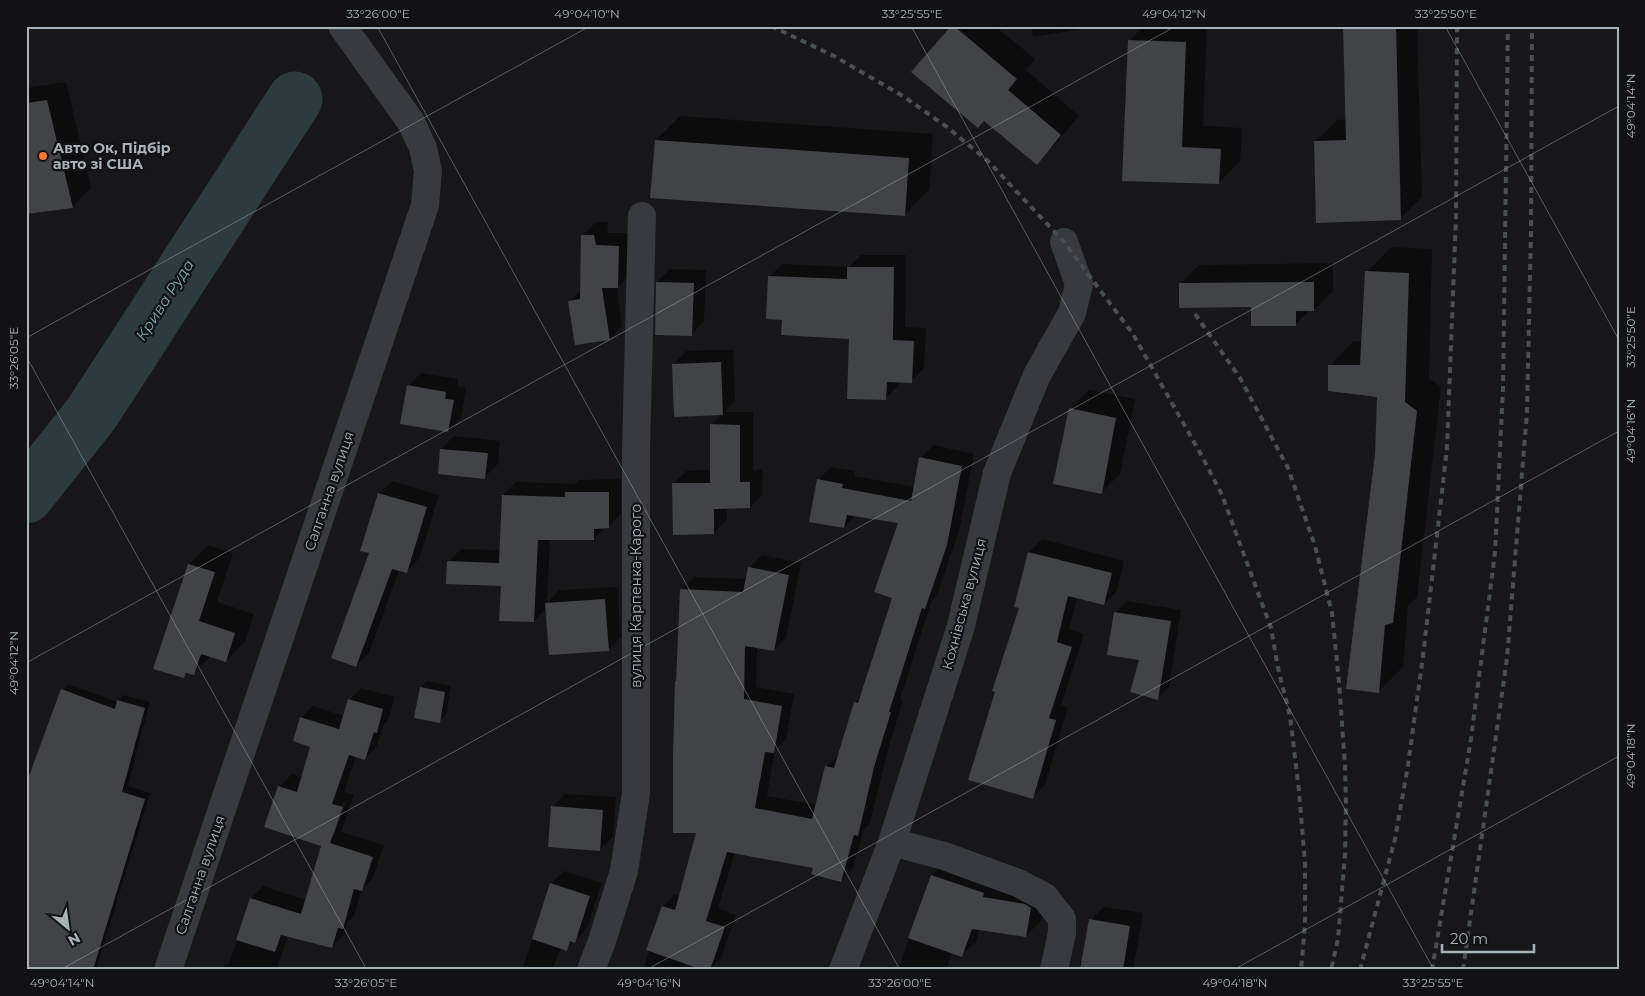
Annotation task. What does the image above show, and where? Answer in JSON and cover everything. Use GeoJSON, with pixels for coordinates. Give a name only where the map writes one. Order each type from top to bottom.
{"type":"FeatureCollection","features":[{"type":"Feature","properties":{"kind":"street","name":"Салганна вулиця"},"geometry":{"type":"LineString","coordinates":[[168,970],[425,205],[428,171],[422,148],[411,122],[342,26]]}},
{"type":"Feature","properties":{"kind":"street","name":"вулиця Карпенка-Карого"},"geometry":{"type":"LineString","coordinates":[[591,970],[602,942],[624,871],[636,793],[636,450],[642,216]]}},
{"type":"Feature","properties":{"kind":"street","name":"Кохнівська вулиця"},"geometry":{"type":"LineString","coordinates":[[843,970],[892,842],[961,626],[997,473],[1037,375],[1072,312],[1080,284],[1064,242]]}},
{"type":"Feature","properties":{"kind":"street"},"geometry":{"type":"LineString","coordinates":[[892,842],[944,856],[1018,883],[1045,897],[1062,919],[1062,933],[1054,970]]}},
{"type":"Feature","properties":{"kind":"building"},"geometry":{"type":"Polygon","coordinates":[[[951,26],[954,26],[1017,79],[1008,90],[1061,135],[1037,165],[984,121],[978,128],[911,72],[951,26]]]}},
{"type":"Feature","properties":{"kind":"building"},"geometry":{"type":"Polygon","coordinates":[[[1343,26],[1396,26],[1401,220],[1316,223],[1314,141],[1346,140],[1343,26]]]}},
{"type":"Feature","properties":{"kind":"building"},"geometry":{"type":"Polygon","coordinates":[[[1128,40],[1186,42],[1182,147],[1221,149],[1219,184],[1122,181],[1128,40]]]}},
{"type":"Feature","properties":{"kind":"building","name":"Авто Ок, Підбір авто зі США"},"geometry":{"type":"Polygon","coordinates":[[[47,100],[73,208],[26,214],[26,103],[47,100]]]}},
{"type":"Feature","properties":{"kind":"building"},"geometry":{"type":"Polygon","coordinates":[[[655,140],[909,158],[905,216],[650,198],[655,140]]]}},
{"type":"Feature","properties":{"kind":"building"},"geometry":{"type":"Polygon","coordinates":[[[581,235],[594,235],[596,245],[619,246],[618,288],[602,288],[610,340],[575,345],[568,301],[580,299],[581,235]]]}},
{"type":"Feature","properties":{"kind":"building"},"geometry":{"type":"Polygon","coordinates":[[[847,267],[894,267],[893,340],[914,341],[912,383],[887,382],[886,400],[847,399],[849,339],[781,335],[782,320],[766,319],[768,276],[847,279],[847,267]]]}},
{"type":"Feature","properties":{"kind":"building"},"geometry":{"type":"Polygon","coordinates":[[[1365,271],[1409,273],[1405,402],[1417,411],[1393,623],[1385,625],[1379,693],[1346,689],[1375,454],[1377,397],[1328,391],[1328,365],[1360,365],[1365,271]]]}},
{"type":"Feature","properties":{"kind":"building"},"geometry":{"type":"Polygon","coordinates":[[[656,282],[694,283],[692,336],[655,335],[656,282]]]}},
{"type":"Feature","properties":{"kind":"building"},"geometry":{"type":"Polygon","coordinates":[[[1314,282],[1314,311],[1296,311],[1296,326],[1251,326],[1251,307],[1179,308],[1179,283],[1314,282]]]}},
{"type":"Feature","properties":{"kind":"building"},"geometry":{"type":"Polygon","coordinates":[[[721,362],[723,415],[674,417],[672,364],[721,362]]]}},
{"type":"Feature","properties":{"kind":"building"},"geometry":{"type":"Polygon","coordinates":[[[407,385],[446,392],[445,399],[454,400],[448,432],[400,424],[407,385]]]}},
{"type":"Feature","properties":{"kind":"building"},"geometry":{"type":"Polygon","coordinates":[[[1069,408],[1116,418],[1102,494],[1053,484],[1069,408]]]}},
{"type":"Feature","properties":{"kind":"building"},"geometry":{"type":"Polygon","coordinates":[[[710,424],[740,425],[740,482],[750,482],[750,508],[714,509],[714,534],[673,535],[672,483],[710,483],[710,424]]]}},
{"type":"Feature","properties":{"kind":"building"},"geometry":{"type":"Polygon","coordinates":[[[440,449],[488,453],[485,479],[438,474],[440,449]]]}},
{"type":"Feature","properties":{"kind":"building"},"geometry":{"type":"Polygon","coordinates":[[[919,457],[962,466],[947,545],[925,609],[922,608],[889,712],[891,712],[874,767],[858,836],[854,835],[841,882],[811,874],[813,868],[727,852],[706,921],[725,927],[710,970],[703,970],[646,950],[662,906],[675,910],[696,833],[673,833],[675,681],[680,589],[743,592],[748,567],[789,575],[774,651],[745,646],[744,699],[782,706],[774,753],[765,752],[755,808],[812,819],[825,766],[834,768],[854,702],[858,703],[892,598],[874,592],[898,523],[847,515],[844,528],[809,522],[817,479],[843,484],[842,488],[911,501],[919,457]]]}},
{"type":"Feature","properties":{"kind":"building"},"geometry":{"type":"Polygon","coordinates":[[[565,492],[609,492],[609,528],[594,529],[594,540],[538,540],[534,622],[499,621],[501,586],[446,584],[447,561],[499,563],[502,495],[565,497],[565,492]]]}},
{"type":"Feature","properties":{"kind":"building"},"geometry":{"type":"Polygon","coordinates":[[[378,493],[427,507],[407,573],[392,569],[356,667],[331,658],[369,553],[360,551],[378,493]]]}},
{"type":"Feature","properties":{"kind":"building"},"geometry":{"type":"Polygon","coordinates":[[[1028,552],[1112,573],[1104,605],[1068,596],[1057,642],[1072,647],[1049,718],[1056,720],[1033,799],[968,780],[995,692],[992,691],[1019,608],[1014,607],[1028,552]]]}},
{"type":"Feature","properties":{"kind":"building"},"geometry":{"type":"Polygon","coordinates":[[[188,564],[215,572],[199,621],[235,633],[226,662],[201,654],[194,675],[186,673],[184,678],[153,669],[188,564]]]}},
{"type":"Feature","properties":{"kind":"building"},"geometry":{"type":"Polygon","coordinates":[[[605,599],[609,651],[549,655],[545,603],[605,599]]]}},
{"type":"Feature","properties":{"kind":"building"},"geometry":{"type":"Polygon","coordinates":[[[1114,612],[1171,621],[1158,700],[1130,692],[1139,660],[1107,655],[1114,612]]]}},
{"type":"Feature","properties":{"kind":"building"},"geometry":{"type":"Polygon","coordinates":[[[420,687],[445,692],[440,723],[414,718],[420,687]]]}},
{"type":"Feature","properties":{"kind":"building"},"geometry":{"type":"Polygon","coordinates":[[[61,689],[115,709],[117,700],[145,708],[122,792],[145,799],[93,970],[26,970],[26,784],[61,689]]]}},
{"type":"Feature","properties":{"kind":"building"},"geometry":{"type":"Polygon","coordinates":[[[348,699],[383,709],[377,733],[374,732],[365,760],[349,755],[332,804],[343,807],[330,843],[373,857],[362,891],[354,889],[343,929],[338,928],[332,948],[281,935],[275,952],[236,940],[250,898],[301,914],[321,846],[264,827],[278,786],[297,792],[310,747],[293,741],[300,717],[339,729],[348,699]]]}},
{"type":"Feature","properties":{"kind":"building"},"geometry":{"type":"Polygon","coordinates":[[[551,806],[603,810],[600,851],[548,847],[551,806]]]}},
{"type":"Feature","properties":{"kind":"building"},"geometry":{"type":"Polygon","coordinates":[[[931,875],[984,893],[983,897],[1025,904],[1031,908],[1026,937],[972,929],[962,957],[908,938],[931,875]]]}},
{"type":"Feature","properties":{"kind":"building"},"geometry":{"type":"Polygon","coordinates":[[[550,883],[590,896],[575,943],[570,941],[567,951],[532,939],[550,883]]]}},
{"type":"Feature","properties":{"kind":"building"},"geometry":{"type":"Polygon","coordinates":[[[1089,919],[1130,926],[1123,970],[1080,970],[1089,919]]]}},
{"type":"Feature","properties":{"kind":"waterway","name":"Крива Руда"},"geometry":{"type":"LineString","coordinates":[[26,496],[92,413],[295,99]]}},
{"type":"Feature","properties":{"kind":"railway"},"geometry":{"type":"LineString","coordinates":[[771,26],[834,56],[903,96],[947,127],[988,161],[1064,242],[1133,334],[1203,458],[1222,495],[1271,628],[1278,668],[1290,716],[1305,863],[1305,924],[1301,970]]}},
{"type":"Feature","properties":{"kind":"railway"},"geometry":{"type":"LineString","coordinates":[[1360,970],[1395,839],[1408,765],[1423,656],[1447,448],[1456,217],[1457,26]]}},
{"type":"Feature","properties":{"kind":"railway"},"geometry":{"type":"LineString","coordinates":[[1432,970],[1471,739],[1495,553],[1503,388],[1508,26]]}},
{"type":"Feature","properties":{"kind":"railway"},"geometry":{"type":"LineString","coordinates":[[1463,970],[1507,658],[1527,412],[1531,231],[1532,26]]}},
{"type":"Feature","properties":{"kind":"railway"},"geometry":{"type":"LineString","coordinates":[[1195,314],[1240,378],[1288,468],[1315,546],[1332,613],[1339,682],[1346,804],[1345,854],[1338,939],[1331,970]]}},
{"type":"Feature","properties":{"kind":"place","name":"Авто Ок, Підбір авто зі США"},"geometry":{"type":"Point","coordinates":[43,156]}}]}
